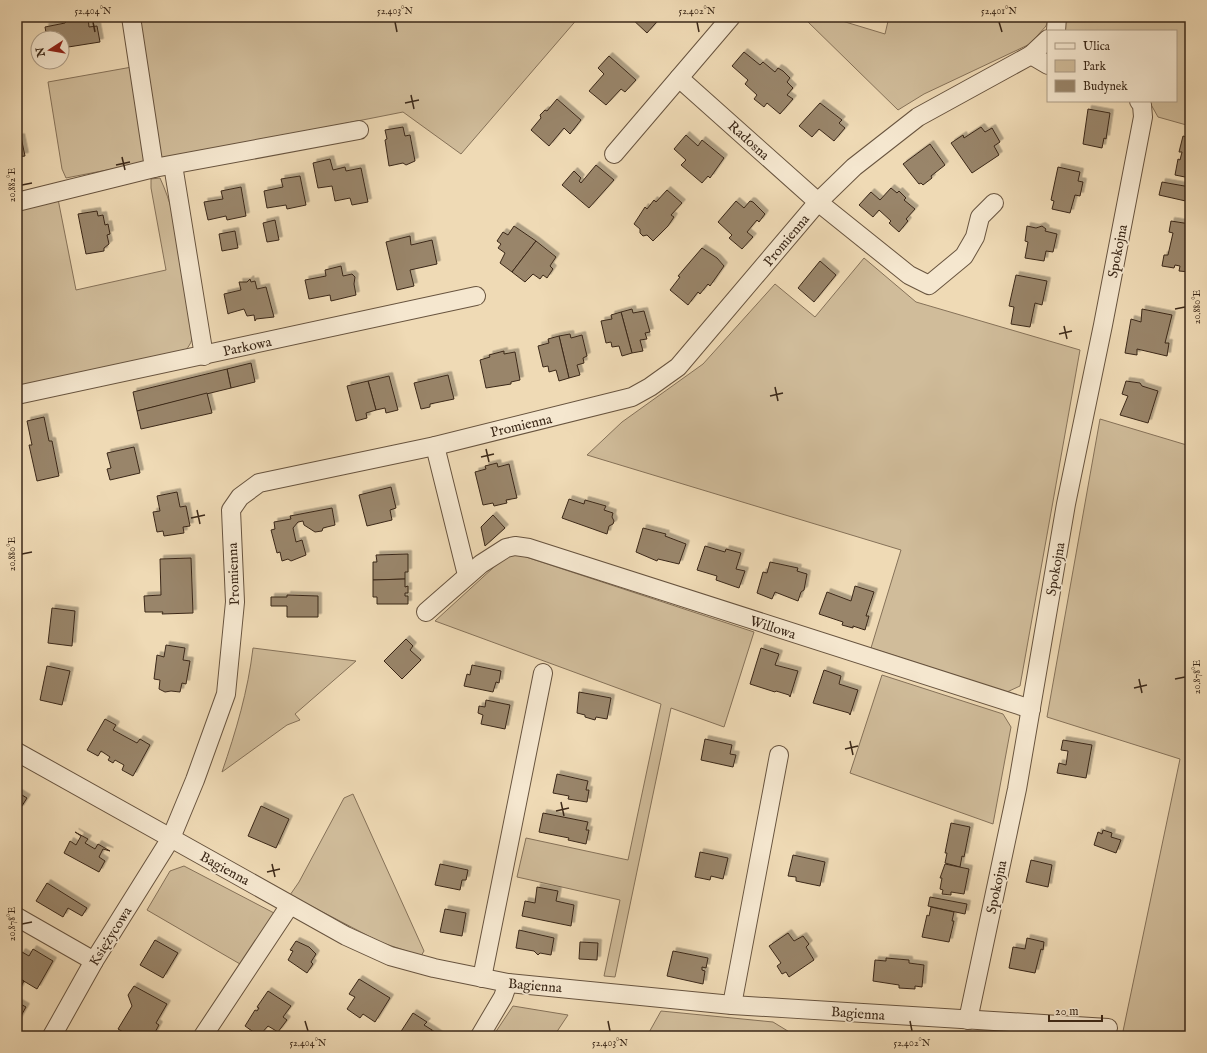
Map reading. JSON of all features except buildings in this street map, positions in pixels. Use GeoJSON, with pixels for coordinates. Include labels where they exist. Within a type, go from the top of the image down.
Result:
{"type":"FeatureCollection","features":[{"type":"Feature","properties":{"kind":"street"},"geometry":{"type":"LineString","coordinates":[[131,17],[154,168]]}},
{"type":"Feature","properties":{"kind":"street"},"geometry":{"type":"LineString","coordinates":[[614,154],[731,17]]}},
{"type":"Feature","properties":{"kind":"street"},"geometry":{"type":"LineString","coordinates":[[1056,30],[1057,17]]}},
{"type":"Feature","properties":{"kind":"street","name":"Promienna"},"geometry":{"type":"LineString","coordinates":[[171,838],[195,780],[226,694],[235,602],[231,510],[240,497],[258,483],[435,446],[632,397],[650,387],[678,367],[745,290],[818,202],[854,167],[918,117],[1031,55],[1047,40]]}},
{"type":"Feature","properties":{"kind":"street"},"geometry":{"type":"LineString","coordinates":[[1031,55],[1047,64]]}},
{"type":"Feature","properties":{"kind":"street","name":"Radosna"},"geometry":{"type":"LineString","coordinates":[[679,78],[818,202],[909,275],[928,285],[964,256],[975,237],[980,217],[994,203]]}},
{"type":"Feature","properties":{"kind":"street","name":"Spokojna"},"geometry":{"type":"LineString","coordinates":[[968,1020],[1017,789],[1066,504],[1103,325],[1141,109]]}},
{"type":"Feature","properties":{"kind":"street"},"geometry":{"type":"LineString","coordinates":[[17,202],[154,168],[359,130]]}},
{"type":"Feature","properties":{"kind":"street"},"geometry":{"type":"LineString","coordinates":[[173,164],[204,356]]}},
{"type":"Feature","properties":{"kind":"street","name":"Parkowa"},"geometry":{"type":"LineString","coordinates":[[17,395],[204,356],[476,296]]}},
{"type":"Feature","properties":{"kind":"street"},"geometry":{"type":"LineString","coordinates":[[426,612],[467,575],[435,446]]}},
{"type":"Feature","properties":{"kind":"street","name":"Willowa"},"geometry":{"type":"LineString","coordinates":[[467,575],[506,548],[515,546],[529,548],[1031,709]]}},
{"type":"Feature","properties":{"kind":"street"},"geometry":{"type":"LineString","coordinates":[[482,978],[543,673]]}},
{"type":"Feature","properties":{"kind":"street","name":"Bagienna"},"geometry":{"type":"LineString","coordinates":[[17,752],[346,936],[390,956],[434,968],[508,982],[732,1004],[1108,1028]]}},
{"type":"Feature","properties":{"kind":"street"},"geometry":{"type":"LineString","coordinates":[[732,1004],[779,756]]}},
{"type":"Feature","properties":{"kind":"street","name":"Księżycowa"},"geometry":{"type":"LineString","coordinates":[[52,1036],[94,961],[171,838]]}},
{"type":"Feature","properties":{"kind":"street"},"geometry":{"type":"LineString","coordinates":[[203,1036],[290,905]]}},
{"type":"Feature","properties":{"kind":"street"},"geometry":{"type":"LineString","coordinates":[[17,917],[94,961]]}},
{"type":"Feature","properties":{"kind":"street"},"geometry":{"type":"LineString","coordinates":[[480,1036],[500,1002],[508,982]]}},
{"type":"Feature","properties":{"kind":"green space"},"geometry":{"type":"Polygon","coordinates":[[[137,17],[579,17],[461,154],[403,112],[160,160],[137,17]]]}},
{"type":"Feature","properties":{"kind":"green space"},"geometry":{"type":"Polygon","coordinates":[[[814,17],[829,17],[885,34],[889,17],[1049,17],[1046,26],[1030,44],[924,94],[898,110],[806,20],[814,17]]]}},
{"type":"Feature","properties":{"kind":"green space"},"geometry":{"type":"Polygon","coordinates":[[[1062,17],[1190,17],[1190,126],[1158,117],[1150,102],[1177,102],[1177,30],[1060,30],[1062,17]]]}},
{"type":"Feature","properties":{"kind":"green space"},"geometry":{"type":"Polygon","coordinates":[[[132,67],[147,157],[143,163],[66,178],[62,169],[48,82],[132,67]]]}},
{"type":"Feature","properties":{"kind":"green space"},"geometry":{"type":"Polygon","coordinates":[[[160,178],[173,215],[182,254],[193,334],[192,340],[188,347],[182,354],[17,387],[17,207],[58,199],[76,290],[166,270],[151,188],[151,179],[160,178]]]}},
{"type":"Feature","properties":{"kind":"green space"},"geometry":{"type":"Polygon","coordinates":[[[864,258],[916,302],[1080,350],[1020,686],[1007,692],[871,648],[901,550],[587,455],[622,422],[703,364],[775,284],[815,317],[864,258]]]}},
{"type":"Feature","properties":{"kind":"green space"},"geometry":{"type":"Polygon","coordinates":[[[1100,419],[1190,446],[1190,1036],[1122,1036],[1180,759],[1047,717],[1100,419]]]}},
{"type":"Feature","properties":{"kind":"green space"},"geometry":{"type":"Polygon","coordinates":[[[517,554],[754,632],[724,727],[671,708],[615,977],[604,976],[620,900],[517,877],[526,838],[628,860],[661,704],[435,621],[506,556],[517,554]]]}},
{"type":"Feature","properties":{"kind":"green space"},"geometry":{"type":"Polygon","coordinates":[[[253,648],[356,661],[295,714],[300,720],[287,725],[222,772],[241,711],[253,648]]]}},
{"type":"Feature","properties":{"kind":"green space"},"geometry":{"type":"Polygon","coordinates":[[[882,675],[1003,714],[1011,727],[993,824],[850,773],[882,675]]]}},
{"type":"Feature","properties":{"kind":"green space"},"geometry":{"type":"Polygon","coordinates":[[[353,794],[424,951],[421,956],[380,942],[290,895],[299,882],[344,798],[353,794]]]}},
{"type":"Feature","properties":{"kind":"green space"},"geometry":{"type":"Polygon","coordinates":[[[184,866],[274,913],[240,964],[147,910],[170,871],[184,866]]]}},
{"type":"Feature","properties":{"kind":"green space"},"geometry":{"type":"Polygon","coordinates":[[[513,1006],[568,1015],[554,1036],[493,1036],[513,1006]]]}},
{"type":"Feature","properties":{"kind":"green space"},"geometry":{"type":"Polygon","coordinates":[[[661,1011],[773,1022],[796,1036],[647,1036],[661,1011]]]}}]}
